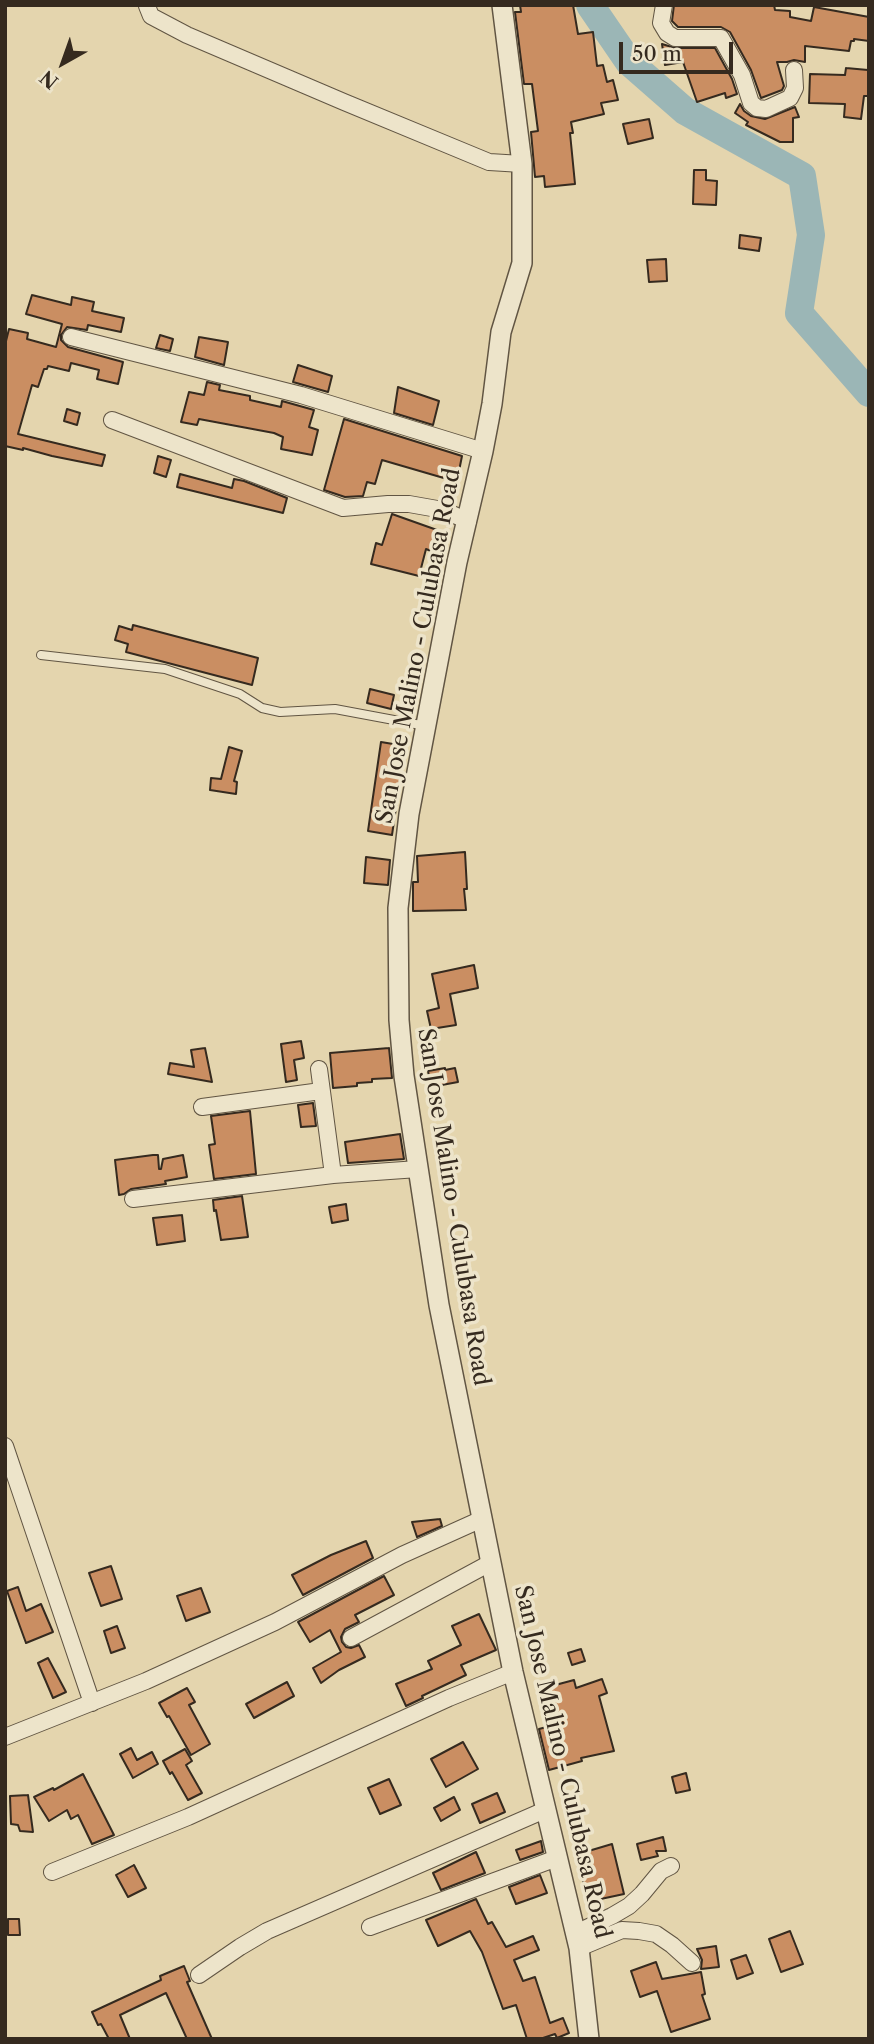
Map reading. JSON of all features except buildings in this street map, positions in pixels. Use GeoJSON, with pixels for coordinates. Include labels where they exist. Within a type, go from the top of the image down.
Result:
{"type":"FeatureCollection","features":[{"type":"Feature","properties":{"kind":"street","name":"San Jose Malino - Culubasa Road"},"geometry":{"type":"LineString","coordinates":[[502,5],[522,164],[522,263],[501,332],[492,404],[454,576],[410,814],[398,908],[399,1020],[404,1076],[439,1305],[513,1672],[577,1940],[589,2039]]}},
{"type":"Feature","properties":{"kind":"street"},"geometry":{"type":"LineString","coordinates":[[664,5],[661,23],[667,33],[675,38],[721,38],[742,75],[751,103],[757,108],[766,110],[790,98],[795,88],[794,70]]}},
{"type":"Feature","properties":{"kind":"street"},"geometry":{"type":"LineString","coordinates":[[147,6],[151,16],[187,35],[331,97],[489,162],[522,164]]}},
{"type":"Feature","properties":{"kind":"street"},"geometry":{"type":"LineString","coordinates":[[71,337],[301,396],[483,451]]}},
{"type":"Feature","properties":{"kind":"street"},"geometry":{"type":"LineString","coordinates":[[112,420],[344,509],[388,503],[409,505],[443,510],[468,522]]}},
{"type":"Feature","properties":{"kind":"street"},"geometry":{"type":"LineString","coordinates":[[318,1069],[333,1175]]}},
{"type":"Feature","properties":{"kind":"street"},"geometry":{"type":"LineString","coordinates":[[202,1107],[321,1091]]}},
{"type":"Feature","properties":{"kind":"street"},"geometry":{"type":"LineString","coordinates":[[133,1199],[333,1175],[418,1169]]}},
{"type":"Feature","properties":{"kind":"street"},"geometry":{"type":"LineString","coordinates":[[5,1446],[92,1703]]}},
{"type":"Feature","properties":{"kind":"street"},"geometry":{"type":"LineString","coordinates":[[5,1737],[146,1681],[275,1622],[402,1555],[482,1519]]}},
{"type":"Feature","properties":{"kind":"street"},"geometry":{"type":"LineString","coordinates":[[351,1639],[492,1562]]}},
{"type":"Feature","properties":{"kind":"street"},"geometry":{"type":"LineString","coordinates":[[52,1872],[188,1817],[449,1698],[513,1672]]}},
{"type":"Feature","properties":{"kind":"street"},"geometry":{"type":"LineString","coordinates":[[200,1975],[267,1931],[545,1810]]}},
{"type":"Feature","properties":{"kind":"street"},"geometry":{"type":"LineString","coordinates":[[370,1927],[557,1858]]}},
{"type":"Feature","properties":{"kind":"street"},"geometry":{"type":"LineString","coordinates":[[577,1940],[629,1906],[661,1871],[671,1866]]}},
{"type":"Feature","properties":{"kind":"street"},"geometry":{"type":"LineString","coordinates":[[577,1940],[622,1930],[656,1934],[692,1963]]}},
{"type":"Feature","properties":{"kind":"lane"},"geometry":{"type":"LineString","coordinates":[[41,655],[165,669],[240,694],[262,708],[280,712],[335,709],[426,726]]}},
{"type":"Feature","properties":{"kind":"waterway"},"geometry":{"type":"LineString","coordinates":[[590,5],[629,62],[685,111],[802,176],[811,235],[799,313],[869,393]]}}]}
